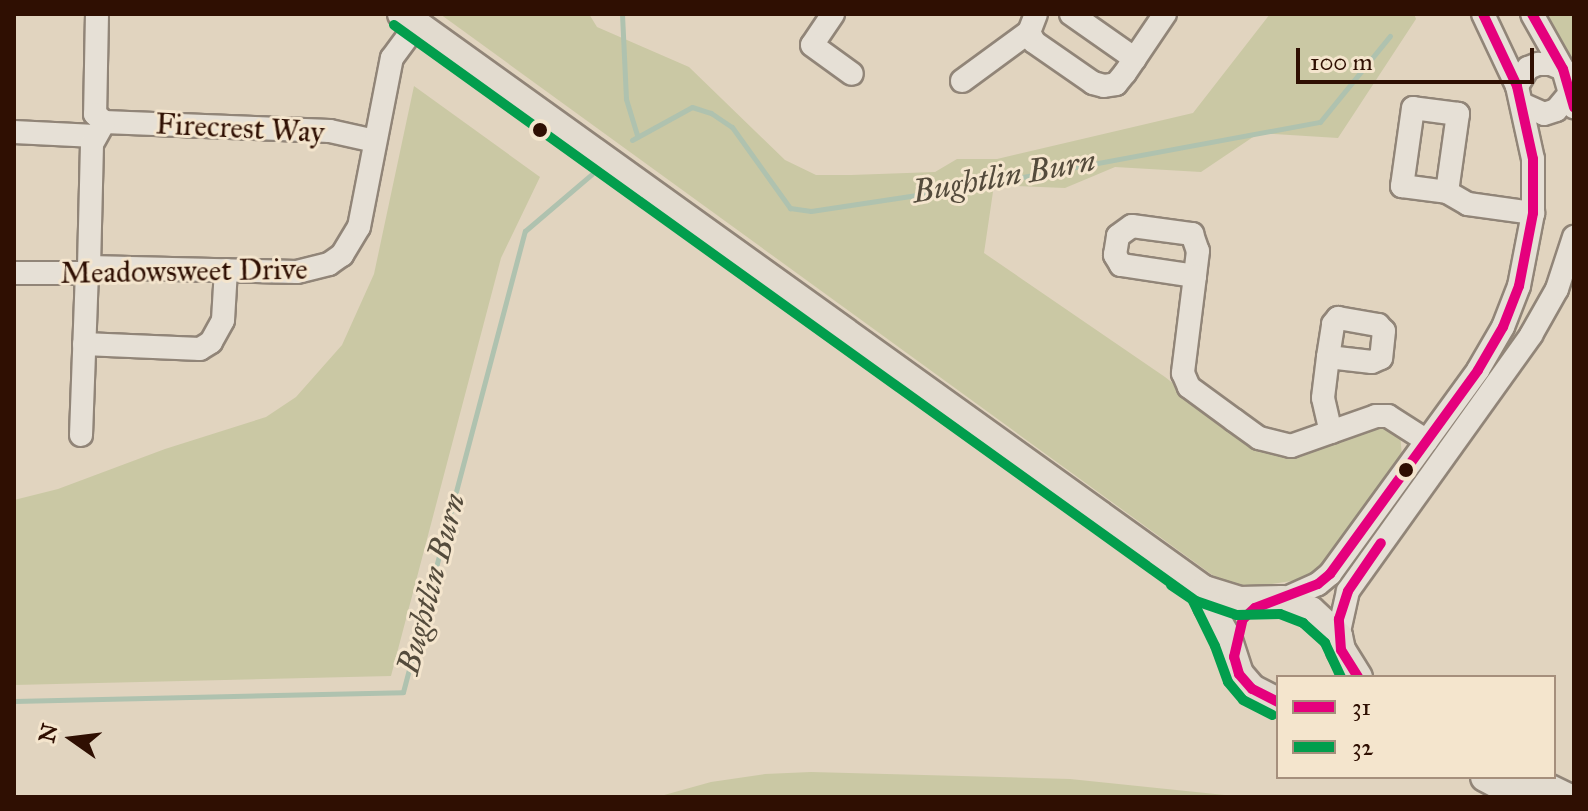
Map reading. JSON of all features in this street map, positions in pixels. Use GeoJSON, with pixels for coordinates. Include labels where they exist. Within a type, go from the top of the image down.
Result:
{"type":"FeatureCollection","features":[{"type":"Feature","properties":{"kind":"main road"},"geometry":{"type":"LineString","coordinates":[[410,19],[1204,590],[1240,601],[1276,601],[1311,611],[1338,655],[1356,675]]}},
{"type":"Feature","properties":{"kind":"main road"},"geometry":{"type":"LineString","coordinates":[[1204,590],[1239,674],[1252,689],[1276,701]]}},
{"type":"Feature","properties":{"kind":"main road"},"geometry":{"type":"LineString","coordinates":[[1234,657],[1243,619],[1255,608],[1276,601]]}},
{"type":"Feature","properties":{"kind":"main road"},"geometry":{"type":"LineString","coordinates":[[1489,779],[1523,797]]}},
{"type":"Feature","properties":{"kind":"main road"},"geometry":{"type":"LineString","coordinates":[[1529,779],[1566,797]]}},
{"type":"Feature","properties":{"kind":"street"},"geometry":{"type":"LineString","coordinates":[[81,435],[88,270],[100,129],[95,114],[97,14]]}},
{"type":"Feature","properties":{"kind":"street"},"geometry":{"type":"LineString","coordinates":[[833,14],[812,45],[852,74]]}},
{"type":"Feature","properties":{"kind":"street"},"geometry":{"type":"LineString","coordinates":[[1071,14],[1135,59]]}},
{"type":"Feature","properties":{"kind":"street"},"geometry":{"type":"LineString","coordinates":[[962,81],[1033,23],[1043,49],[1093,83],[1104,86],[1116,84],[1165,14]]}},
{"type":"Feature","properties":{"kind":"street"},"geometry":{"type":"LineString","coordinates":[[1276,601],[1318,584],[1330,574],[1427,441],[1503,327],[1526,263],[1533,213],[1533,159],[1520,95],[1483,14]]}},
{"type":"Feature","properties":{"kind":"street"},"geometry":{"type":"LineString","coordinates":[[1532,14],[1570,85]]}},
{"type":"Feature","properties":{"kind":"street","name":"Meadowsweet Drive"},"geometry":{"type":"LineString","coordinates":[[14,273],[316,270],[342,255],[359,227],[373,168],[375,141],[392,58],[410,19]]}},
{"type":"Feature","properties":{"kind":"street"},"geometry":{"type":"LineString","coordinates":[[1520,95],[1528,68],[1538,64],[1570,85]]}},
{"type":"Feature","properties":{"kind":"street"},"geometry":{"type":"LineString","coordinates":[[1520,95],[1544,114],[1556,110],[1570,85]]}},
{"type":"Feature","properties":{"kind":"street","name":"Firecrest Way"},"geometry":{"type":"LineString","coordinates":[[14,132],[100,129],[330,131],[375,141]]}},
{"type":"Feature","properties":{"kind":"street"},"geometry":{"type":"LineString","coordinates":[[1447,192],[1468,204],[1533,213]]}},
{"type":"Feature","properties":{"kind":"street"},"geometry":{"type":"LineString","coordinates":[[1338,655],[1348,591],[1531,335],[1557,289],[1574,237]]}},
{"type":"Feature","properties":{"kind":"street"},"geometry":{"type":"LineString","coordinates":[[84,344],[200,349],[211,342],[223,320],[226,270]]}},
{"type":"Feature","properties":{"kind":"street"},"geometry":{"type":"LineString","coordinates":[[1195,276],[1183,373],[1189,387],[1259,438],[1277,445],[1291,446],[1376,416],[1388,416],[1427,441]]}},
{"type":"Feature","properties":{"kind":"street"},"geometry":{"type":"LineString","coordinates":[[1328,357],[1323,398],[1331,432]]}},
{"type":"Feature","properties":{"kind":"shaded area"},"geometry":{"type":"Polygon","coordinates":[[[440,14],[589,14],[597,27],[689,67],[785,160],[816,175],[851,175],[935,172],[957,159],[997,159],[1193,113],[1270,14],[1414,14],[1416,19],[1338,138],[1259,133],[1201,172],[1115,167],[1065,188],[994,185],[984,253],[1165,377],[1255,448],[1285,458],[1373,425],[1400,434],[1402,456],[1311,578],[1233,590],[440,14]]]}},
{"type":"Feature","properties":{"kind":"shaded area"},"geometry":{"type":"Polygon","coordinates":[[[1544,14],[1574,14],[1574,61],[1567,60],[1544,14]]]}},
{"type":"Feature","properties":{"kind":"shaded area"},"geometry":{"type":"Polygon","coordinates":[[[414,86],[540,177],[501,258],[391,676],[14,685],[14,500],[58,489],[165,449],[266,417],[296,397],[342,345],[374,274],[414,86]]]}},
{"type":"Feature","properties":{"kind":"shaded area"},"geometry":{"type":"Polygon","coordinates":[[[811,772],[1070,779],[1244,797],[657,797],[711,782],[765,774],[811,772]]]}},
{"type":"Feature","properties":{"kind":"waterway"},"geometry":{"type":"LineString","coordinates":[[622,14],[626,99],[637,136]]}},
{"type":"Feature","properties":{"kind":"waterway","name":"Bughtlin Burn"},"geometry":{"type":"LineString","coordinates":[[632,140],[692,107],[711,113],[732,127],[790,208],[811,211],[963,188],[1320,122],[1390,36]]}},
{"type":"Feature","properties":{"kind":"waterway","name":"Bughtlin Burn"},"geometry":{"type":"LineString","coordinates":[[14,701],[403,692],[525,231],[592,174]]}},
{"type":"Feature","properties":{"kind":"transit line","name":"31"},"geometry":{"type":"LineString","coordinates":[[1276,701],[1252,689],[1239,674],[1234,657],[1243,619],[1255,608],[1318,584],[1330,574],[1478,370],[1503,327],[1519,286],[1533,213],[1533,159],[1517,86],[1483,14]]}},
{"type":"Feature","properties":{"kind":"transit line","name":"31"},"geometry":{"type":"LineString","coordinates":[[1532,14],[1563,69],[1574,107]]}},
{"type":"Feature","properties":{"kind":"transit line","name":"32"},"geometry":{"type":"LineString","coordinates":[[394,25],[1196,601],[1237,615],[1280,614],[1303,623],[1325,643],[1340,675]]}},
{"type":"Feature","properties":{"kind":"transit line","name":"31"},"geometry":{"type":"LineString","coordinates":[[1357,675],[1341,650],[1339,619],[1348,591],[1381,543]]}},
{"type":"Feature","properties":{"kind":"transit line","name":"32"},"geometry":{"type":"LineString","coordinates":[[1171,585],[1192,599],[1228,682],[1243,700],[1272,715]]}}]}
